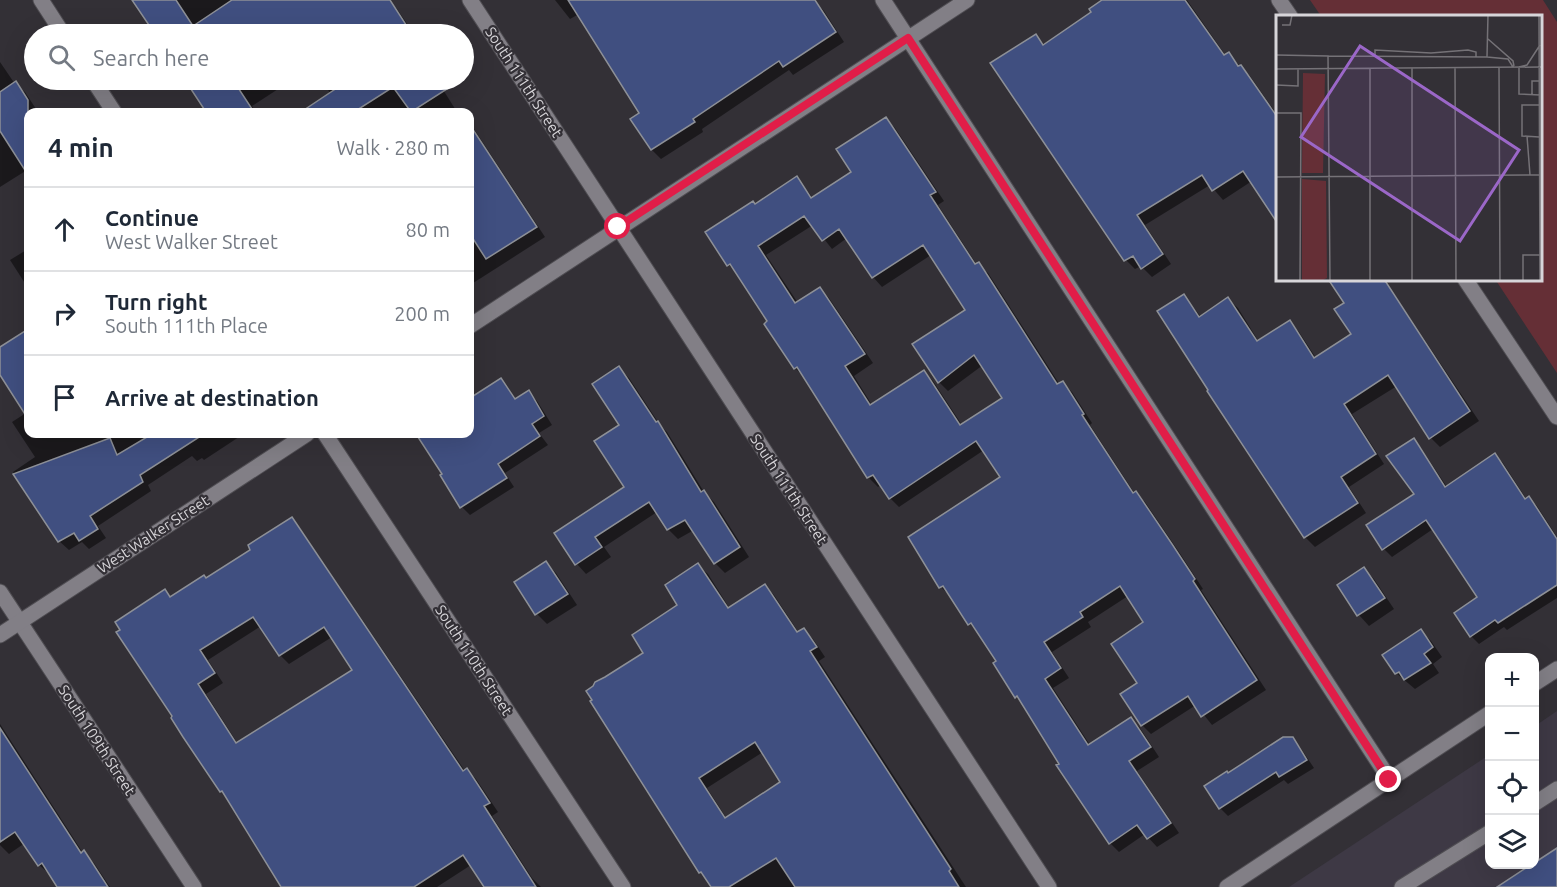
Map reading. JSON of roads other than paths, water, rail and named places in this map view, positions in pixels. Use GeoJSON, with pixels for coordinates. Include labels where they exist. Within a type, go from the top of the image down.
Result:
{"type":"FeatureCollection","features":[{"type":"Feature","properties":{"kind":"street"},"geometry":{"type":"LineString","coordinates":[[41,0],[57,24]]}},
{"type":"Feature","properties":{"kind":"street","name":"South 111th Street"},"geometry":{"type":"LineString","coordinates":[[470,0],[1049,887]]}},
{"type":"Feature","properties":{"kind":"street"},"geometry":{"type":"LineString","coordinates":[[883,0],[1389,780]]}},
{"type":"Feature","properties":{"kind":"street"},"geometry":{"type":"LineString","coordinates":[[474,323],[967,0]]}},
{"type":"Feature","properties":{"kind":"street"},"geometry":{"type":"LineString","coordinates":[[1279,0],[1289,15]]}},
{"type":"Feature","properties":{"kind":"street"},"geometry":{"type":"LineString","coordinates":[[100,90],[111,108]]}},
{"type":"Feature","properties":{"kind":"street"},"geometry":{"type":"LineString","coordinates":[[1466,280],[1557,417]]}},
{"type":"Feature","properties":{"kind":"street","name":"West Walker Street"},"geometry":{"type":"LineString","coordinates":[[0,635],[301,438]]}},
{"type":"Feature","properties":{"kind":"street","name":"South 110th Street"},"geometry":{"type":"LineString","coordinates":[[328,438],[622,887]]}},
{"type":"Feature","properties":{"kind":"street","name":"South 109th Street"},"geometry":{"type":"LineString","coordinates":[[0,592],[194,887]]}},
{"type":"Feature","properties":{"kind":"street"},"geometry":{"type":"LineString","coordinates":[[1539,681],[1557,669]]}},
{"type":"Feature","properties":{"kind":"street"},"geometry":{"type":"LineString","coordinates":[[1227,887],[1485,716]]}},
{"type":"Feature","properties":{"kind":"street"},"geometry":{"type":"LineString","coordinates":[[1539,801],[1557,789]]}},
{"type":"Feature","properties":{"kind":"street"},"geometry":{"type":"LineString","coordinates":[[1406,886],[1485,835]]}}]}
